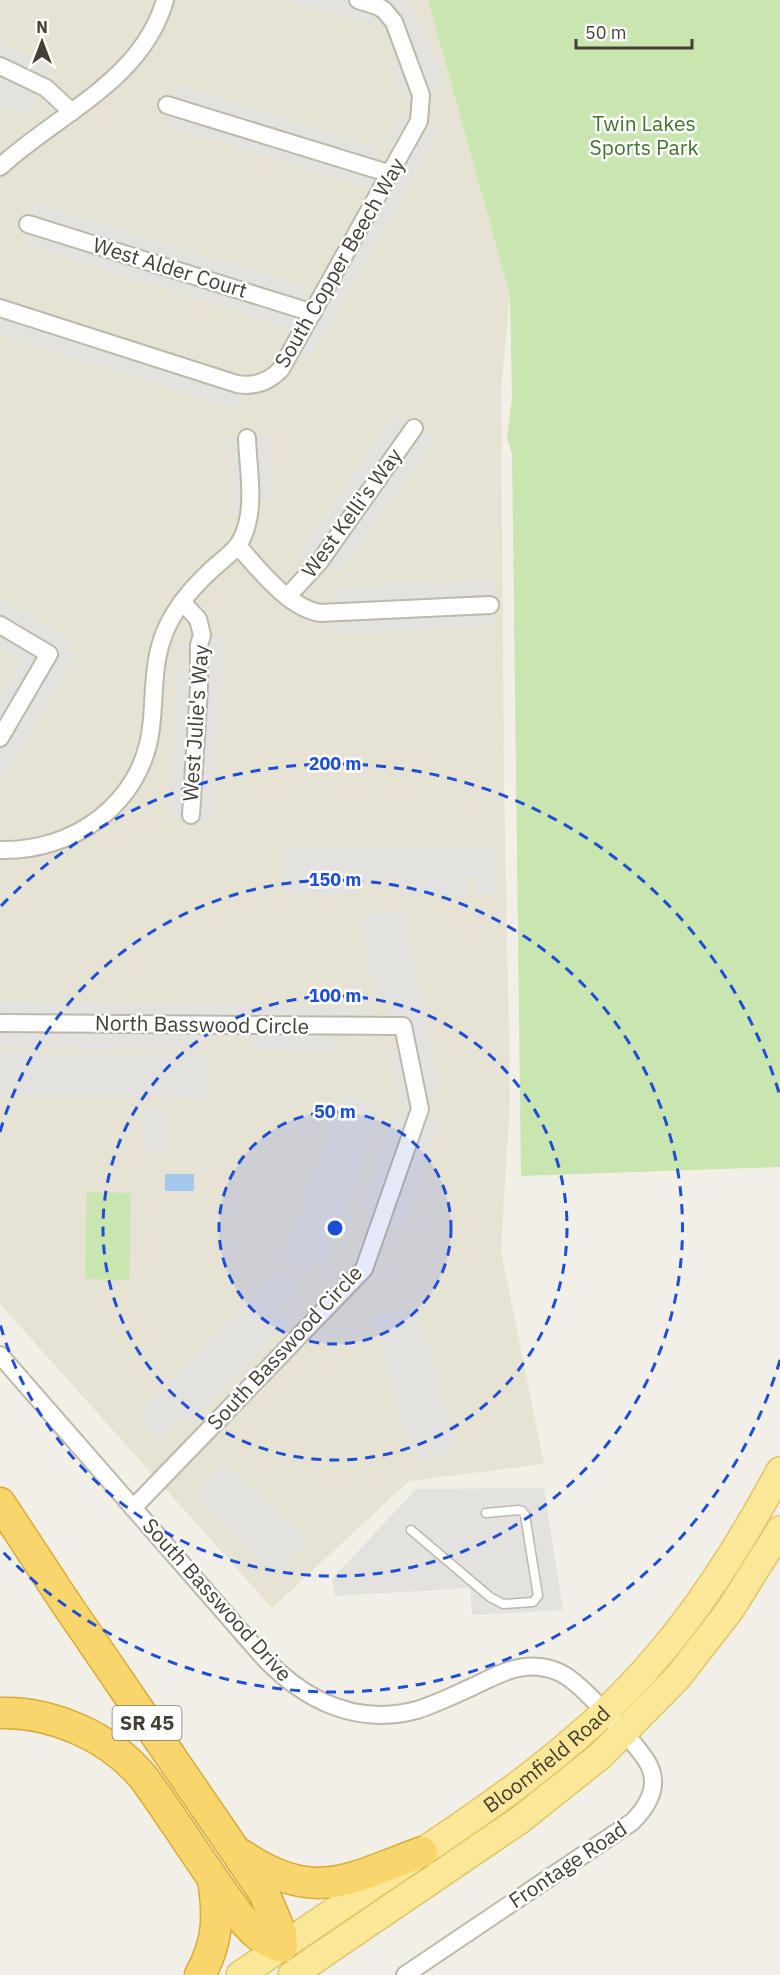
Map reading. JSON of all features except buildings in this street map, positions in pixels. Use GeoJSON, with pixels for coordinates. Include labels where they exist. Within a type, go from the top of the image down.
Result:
{"type":"FeatureCollection","features":[{"type":"Feature","properties":{"kind":"highway","name":"SR 45"},"geometry":{"type":"LineString","coordinates":[[0,1503],[264,1893],[281,1933],[290,1965]]}},
{"type":"Feature","properties":{"kind":"highway"},"geometry":{"type":"LineString","coordinates":[[0,1713],[41,1717],[71,1727],[99,1741],[122,1757],[142,1777],[238,1914],[290,1965]]}},
{"type":"Feature","properties":{"kind":"highway"},"geometry":{"type":"LineString","coordinates":[[234,1849],[270,1872],[298,1882],[315,1884],[346,1880],[422,1852]]}},
{"type":"Feature","properties":{"kind":"highway"},"geometry":{"type":"LineString","coordinates":[[200,1975],[213,1949],[216,1934],[218,1918],[213,1880]]}},
{"type":"Feature","properties":{"kind":"main road","name":"Bloomfield Road"},"geometry":{"type":"LineString","coordinates":[[240,1975],[290,1965],[521,1819],[579,1774],[614,1722],[638,1678],[698,1605],[738,1546],[780,1471]]}},
{"type":"Feature","properties":{"kind":"main road","name":"Bloomfield Road"},"geometry":{"type":"LineString","coordinates":[[290,1965],[422,1852],[514,1788],[579,1736],[614,1722],[677,1678],[730,1610],[780,1530]]}},
{"type":"Feature","properties":{"kind":"street"},"geometry":{"type":"LineString","coordinates":[[0,167],[101,90],[139,50],[152,29],[165,0]]}},
{"type":"Feature","properties":{"kind":"street","name":"South Copper Beech Way"},"geometry":{"type":"LineString","coordinates":[[0,308],[249,386],[268,380],[281,369],[419,121],[421,95],[394,22],[384,10],[358,0]]}},
{"type":"Feature","properties":{"kind":"street"},"geometry":{"type":"LineString","coordinates":[[0,66],[46,88],[72,112]]}},
{"type":"Feature","properties":{"kind":"street"},"geometry":{"type":"LineString","coordinates":[[167,105],[391,174]]}},
{"type":"Feature","properties":{"kind":"street","name":"West Alder Court"},"geometry":{"type":"LineString","coordinates":[[28,224],[313,313]]}},
{"type":"Feature","properties":{"kind":"street","name":"West Kelli's Way"},"geometry":{"type":"LineString","coordinates":[[288,596],[320,561],[414,428]]}},
{"type":"Feature","properties":{"kind":"street"},"geometry":{"type":"LineString","coordinates":[[0,850],[30,849],[67,838],[97,820],[121,798],[138,770],[151,729],[153,688],[159,650],[170,622],[182,602],[206,574],[238,546],[242,538],[249,515],[247,438]]}},
{"type":"Feature","properties":{"kind":"street"},"geometry":{"type":"LineString","coordinates":[[238,546],[275,587],[310,611],[320,613],[490,605]]}},
{"type":"Feature","properties":{"kind":"street","name":"West Julie's Way"},"geometry":{"type":"LineString","coordinates":[[182,602],[198,619],[202,635],[199,645],[199,688],[191,814]]}},
{"type":"Feature","properties":{"kind":"street"},"geometry":{"type":"LineString","coordinates":[[0,625],[49,654],[0,738]]}},
{"type":"Feature","properties":{"kind":"street","name":"North Basswood Circle"},"geometry":{"type":"LineString","coordinates":[[0,1023],[403,1026]]}},
{"type":"Feature","properties":{"kind":"street","name":"South Basswood Circle"},"geometry":{"type":"LineString","coordinates":[[133,1508],[364,1269],[420,1109],[403,1026]]}},
{"type":"Feature","properties":{"kind":"street","name":"South Basswood Drive"},"geometry":{"type":"LineString","coordinates":[[0,1355],[265,1659],[285,1679],[320,1701],[365,1713],[390,1714],[433,1705],[514,1668],[530,1666],[556,1671],[568,1677],[614,1722]]}},
{"type":"Feature","properties":{"kind":"street","name":"Frontage Road"},"geometry":{"type":"LineString","coordinates":[[405,1975],[632,1822],[642,1812],[650,1799],[652,1790],[651,1768],[614,1722]]}},
{"type":"Feature","properties":{"kind":"lane"},"geometry":{"type":"LineString","coordinates":[[411,1530],[490,1597],[503,1604],[534,1602],[538,1596],[525,1515],[518,1510],[486,1513]]}},
{"type":"Feature","properties":{"kind":"shaded area"},"geometry":{"type":"Polygon","coordinates":[[[0,0],[428,0],[510,295],[501,390],[504,777],[510,1100],[501,1251],[544,1464],[409,1481],[272,1608],[0,1304],[0,0]]]}},
{"type":"Feature","properties":{"kind":"shaded area"},"geometry":{"type":"Polygon","coordinates":[[[290,0],[406,0],[417,19],[446,85],[401,96],[388,60],[399,56],[392,35],[384,21],[376,16],[373,26],[290,0]]]}},
{"type":"Feature","properties":{"kind":"shaded area"},"geometry":{"type":"Polygon","coordinates":[[[0,43],[51,66],[27,116],[0,104],[0,43]]]}},
{"type":"Feature","properties":{"kind":"shaded area"},"geometry":{"type":"Polygon","coordinates":[[[177,85],[381,149],[372,188],[165,125],[177,85]]]}},
{"type":"Feature","properties":{"kind":"shaded area"},"geometry":{"type":"Polygon","coordinates":[[[400,116],[437,130],[422,162],[309,360],[297,351],[407,157],[385,141],[400,116]]]}},
{"type":"Feature","properties":{"kind":"shaded area"},"geometry":{"type":"Polygon","coordinates":[[[35,203],[307,288],[292,329],[25,244],[35,203]]]}},
{"type":"Feature","properties":{"kind":"shaded area"},"geometry":{"type":"Polygon","coordinates":[[[0,316],[244,389],[238,409],[0,335],[0,316]]]}},
{"type":"Feature","properties":{"kind":"shaded area"},"geometry":{"type":"Polygon","coordinates":[[[396,414],[434,440],[339,574],[320,561],[312,570],[295,558],[396,414]]]}},
{"type":"Feature","properties":{"kind":"shaded area"},"geometry":{"type":"Polygon","coordinates":[[[268,435],[270,501],[250,501],[249,515],[231,516],[227,436],[268,435]]]}},
{"type":"Feature","properties":{"kind":"shaded area"},"geometry":{"type":"Polygon","coordinates":[[[492,580],[495,625],[322,634],[320,613],[335,612],[334,588],[492,580]]]}},
{"type":"Feature","properties":{"kind":"shaded area"},"geometry":{"type":"Polygon","coordinates":[[[0,599],[71,640],[65,650],[75,656],[0,785],[0,699],[22,661],[0,648],[0,599]]]}},
{"type":"Feature","properties":{"kind":"shaded area"},"geometry":{"type":"Polygon","coordinates":[[[202,635],[224,636],[211,821],[169,818],[181,644],[199,645],[202,635]]]}},
{"type":"Feature","properties":{"kind":"shaded area"},"geometry":{"type":"Polygon","coordinates":[[[284,849],[496,849],[497,894],[476,895],[475,876],[466,877],[467,895],[401,895],[401,880],[352,880],[352,894],[284,894],[284,849]]]}},
{"type":"Feature","properties":{"kind":"shaded area"},"geometry":{"type":"Polygon","coordinates":[[[403,909],[441,1095],[399,1103],[388,1050],[398,1048],[388,996],[375,998],[359,918],[403,909]]]}},
{"type":"Feature","properties":{"kind":"shaded area"},"geometry":{"type":"Polygon","coordinates":[[[0,1002],[372,1008],[371,1022],[339,1022],[339,1051],[253,1050],[252,1036],[204,1035],[204,1050],[0,1046],[0,1002]]]}},
{"type":"Feature","properties":{"kind":"shaded area"},"geometry":{"type":"Polygon","coordinates":[[[0,1053],[205,1057],[207,1098],[0,1095],[0,1053]]]}},
{"type":"Feature","properties":{"kind":"shaded area"},"geometry":{"type":"Polygon","coordinates":[[[343,1094],[382,1107],[325,1265],[314,1261],[310,1269],[284,1260],[343,1094]]]}},
{"type":"Feature","properties":{"kind":"shaded area"},"geometry":{"type":"Polygon","coordinates":[[[146,1107],[168,1108],[168,1154],[146,1153],[146,1107]]]}},
{"type":"Feature","properties":{"kind":"shaded area"},"geometry":{"type":"Polygon","coordinates":[[[397,1108],[439,1123],[401,1229],[370,1218],[372,1212],[362,1208],[397,1108]]]}},
{"type":"Feature","properties":{"kind":"shaded area"},"geometry":{"type":"Polygon","coordinates":[[[277,1271],[296,1289],[278,1308],[290,1319],[191,1421],[182,1414],[159,1438],[137,1416],[277,1271]]]}},
{"type":"Feature","properties":{"kind":"shaded area"},"geometry":{"type":"Polygon","coordinates":[[[416,1306],[458,1450],[415,1462],[373,1318],[416,1306]]]}},
{"type":"Feature","properties":{"kind":"shaded area"},"geometry":{"type":"Polygon","coordinates":[[[225,1463],[309,1541],[278,1574],[194,1496],[225,1463]]]}},
{"type":"Feature","properties":{"kind":"shaded area"},"geometry":{"type":"Polygon","coordinates":[[[544,1488],[563,1610],[472,1615],[470,1588],[335,1596],[332,1579],[416,1489],[544,1488]]]}},
{"type":"Feature","properties":{"kind":"green space","name":"Twin Lakes Sports Park"},"geometry":{"type":"Polygon","coordinates":[[[428,0],[780,0],[780,1167],[521,1176],[512,454],[507,438],[512,399],[510,295],[428,0]]]}},
{"type":"Feature","properties":{"kind":"green space"},"geometry":{"type":"Polygon","coordinates":[[[87,1192],[131,1193],[129,1280],[85,1279],[87,1192]]]}},
{"type":"Feature","properties":{"kind":"water"},"geometry":{"type":"Polygon","coordinates":[[[165,1174],[194,1174],[194,1191],[165,1191],[165,1174]]]}}]}
